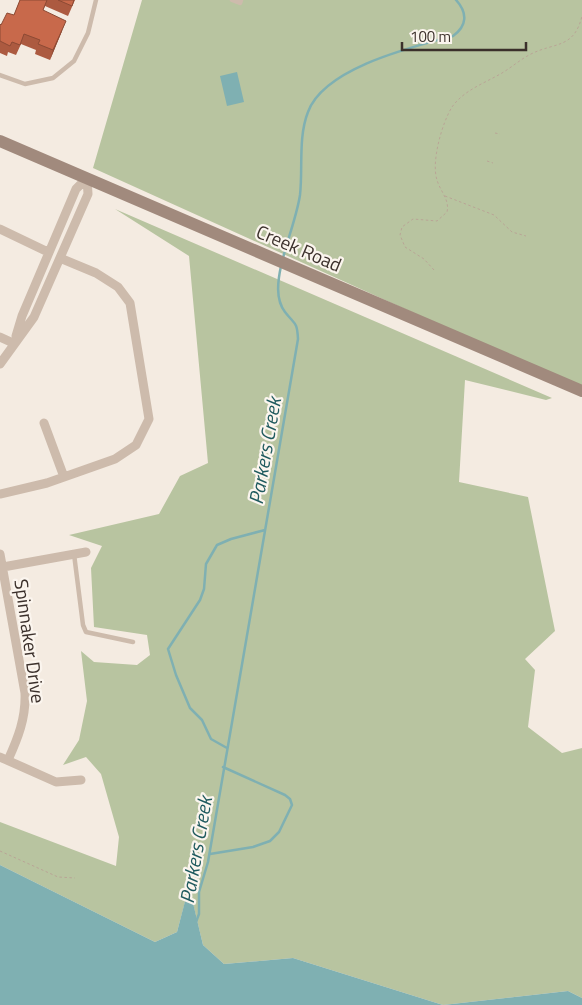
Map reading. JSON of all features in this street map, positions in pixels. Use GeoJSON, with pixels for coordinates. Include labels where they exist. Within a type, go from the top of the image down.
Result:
{"type":"FeatureCollection","features":[{"type":"Feature","properties":{"kind":"main road","name":"Creek Road"},"geometry":{"type":"LineString","coordinates":[[0,141],[582,391]]}},
{"type":"Feature","properties":{"kind":"street"},"geometry":{"type":"LineString","coordinates":[[13,343],[48,252],[76,189],[87,178]]}},
{"type":"Feature","properties":{"kind":"street"},"geometry":{"type":"LineString","coordinates":[[0,364],[13,343],[34,317],[88,194],[87,178]]}},
{"type":"Feature","properties":{"kind":"street"},"geometry":{"type":"LineString","coordinates":[[0,229],[48,252]]}},
{"type":"Feature","properties":{"kind":"street"},"geometry":{"type":"LineString","coordinates":[[0,494],[64,477],[115,459],[136,445],[149,419],[130,303],[118,287],[96,273],[60,258]]}},
{"type":"Feature","properties":{"kind":"street"},"geometry":{"type":"LineString","coordinates":[[0,337],[13,343]]}},
{"type":"Feature","properties":{"kind":"street"},"geometry":{"type":"LineString","coordinates":[[44,423],[64,477]]}},
{"type":"Feature","properties":{"kind":"street"},"geometry":{"type":"LineString","coordinates":[[2,567],[86,552]]}},
{"type":"Feature","properties":{"kind":"street","name":"Spinnaker Drive"},"geometry":{"type":"LineString","coordinates":[[0,554],[25,700],[21,728],[4,758]]}},
{"type":"Feature","properties":{"kind":"street"},"geometry":{"type":"LineString","coordinates":[[4,758],[56,782],[81,780]]}},
{"type":"Feature","properties":{"kind":"lane"},"geometry":{"type":"LineString","coordinates":[[0,75],[25,84],[52,78],[74,61],[88,34],[96,0]]}},
{"type":"Feature","properties":{"kind":"lane"},"geometry":{"type":"LineString","coordinates":[[232,0],[240,3],[241,0]]}},
{"type":"Feature","properties":{"kind":"lane"},"geometry":{"type":"LineString","coordinates":[[74,554],[83,625],[86,632],[133,642]]}},
{"type":"Feature","properties":{"kind":"path"},"geometry":{"type":"LineString","coordinates":[[434,270],[424,259],[405,247],[400,239],[400,232],[405,224],[412,219],[432,221],[440,219],[448,208],[445,196],[437,180],[435,167],[443,126],[453,106],[474,88],[504,72],[530,54],[564,43],[581,25],[582,16]]}},
{"type":"Feature","properties":{"kind":"path"},"geometry":{"type":"LineString","coordinates":[[495,133],[500,134]]}},
{"type":"Feature","properties":{"kind":"path"},"geometry":{"type":"LineString","coordinates":[[487,161],[493,163]]}},
{"type":"Feature","properties":{"kind":"path"},"geometry":{"type":"LineString","coordinates":[[445,196],[494,214],[512,232],[526,236]]}},
{"type":"Feature","properties":{"kind":"path"},"geometry":{"type":"LineString","coordinates":[[0,852],[58,877],[75,878]]}},
{"type":"Feature","properties":{"kind":"green space"},"geometry":{"type":"Polygon","coordinates":[[[142,0],[582,0],[582,389],[93,168],[142,0]]]}},
{"type":"Feature","properties":{"kind":"green space"},"geometry":{"type":"Polygon","coordinates":[[[115,209],[552,398],[546,400],[465,380],[459,482],[528,497],[555,631],[525,659],[535,670],[528,727],[562,753],[582,748],[582,998],[568,991],[443,1005],[293,958],[224,964],[203,945],[189,887],[177,932],[155,942],[0,865],[0,822],[116,866],[119,837],[101,774],[86,757],[63,765],[79,740],[87,701],[81,651],[94,662],[137,665],[150,655],[147,635],[94,627],[91,568],[102,546],[69,535],[159,514],[180,476],[208,463],[189,256],[115,209]]]}},
{"type":"Feature","properties":{"kind":"water"},"geometry":{"type":"Polygon","coordinates":[[[237,72],[244,102],[227,106],[220,76],[237,72]]]}},
{"type":"Feature","properties":{"kind":"water"},"geometry":{"type":"Polygon","coordinates":[[[0,865],[155,942],[177,932],[189,886],[203,945],[224,964],[293,958],[443,1005],[0,1005],[0,865]]]}},
{"type":"Feature","properties":{"kind":"water"},"geometry":{"type":"Polygon","coordinates":[[[568,991],[582,998],[582,1005],[443,1005],[568,991]]]}},
{"type":"Feature","properties":{"kind":"building"},"geometry":{"type":"Polygon","coordinates":[[[20,0],[47,0],[43,10],[66,21],[53,50],[38,44],[40,40],[24,34],[20,45],[12,42],[10,46],[0,41],[0,24],[7,13],[14,15],[20,0]]]}},
{"type":"Feature","properties":{"kind":"building"},"geometry":{"type":"Polygon","coordinates":[[[58,0],[74,0],[72,6],[58,0]]]}},
{"type":"Feature","properties":{"kind":"waterway","name":"Parkers Creek"},"geometry":{"type":"LineString","coordinates":[[283,258],[300,195],[302,142],[305,122],[308,112],[317,97],[332,83],[371,62],[415,46],[453,36],[461,28],[464,19],[463,10],[456,0]]}},
{"type":"Feature","properties":{"kind":"waterway","name":"Parkers Creek"},"geometry":{"type":"LineString","coordinates":[[196,922],[199,914],[199,892],[208,862],[298,339],[296,326],[285,312],[280,301],[278,283],[281,266]]}},
{"type":"Feature","properties":{"kind":"waterway"},"geometry":{"type":"LineString","coordinates":[[227,748],[211,739],[202,720],[190,708],[176,675],[168,649],[200,600],[204,589],[206,564],[217,545],[231,539],[265,530]]}},
{"type":"Feature","properties":{"kind":"waterway"},"geometry":{"type":"LineString","coordinates":[[210,854],[253,847],[270,841],[279,832],[292,805],[290,799],[285,795],[223,767]]}}]}
